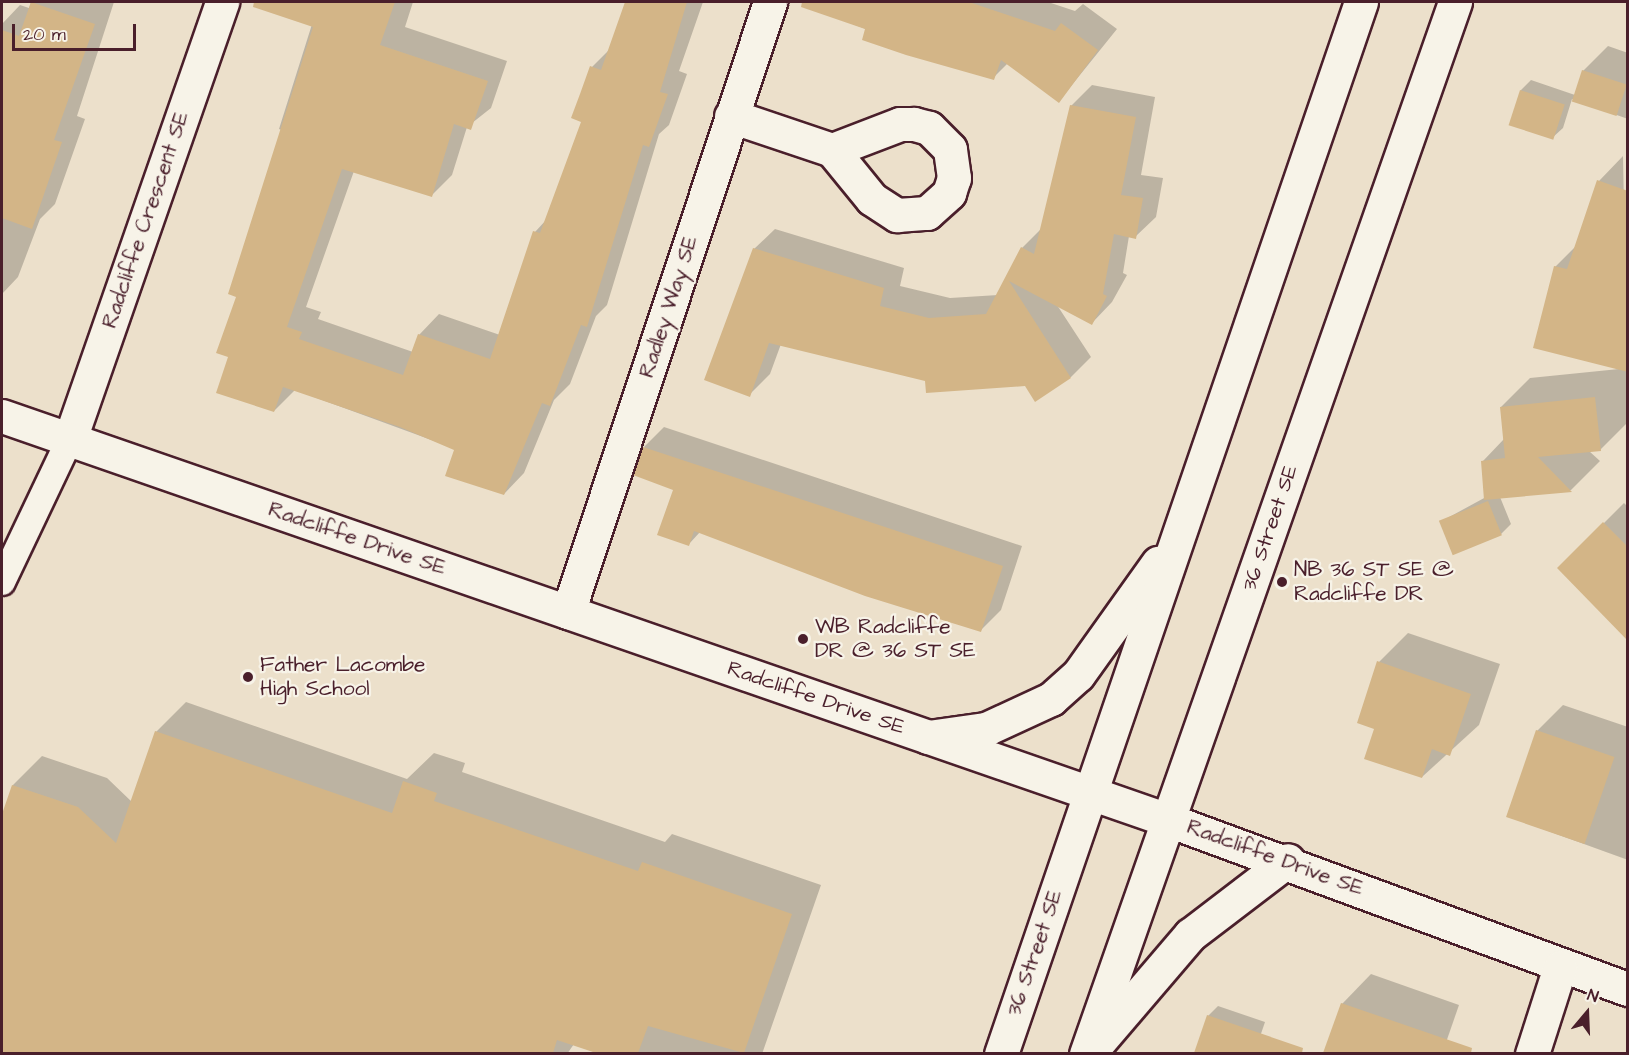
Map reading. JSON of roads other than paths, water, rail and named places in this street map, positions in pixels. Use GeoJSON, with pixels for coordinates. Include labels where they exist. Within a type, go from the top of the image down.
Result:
{"type":"FeatureCollection","features":[{"type":"Feature","properties":{"kind":"street","name":"Radcliffe Crescent SE"},"geometry":{"type":"LineString","coordinates":[[70,439],[222,2]]}},
{"type":"Feature","properties":{"kind":"street","name":"Radley Way SE"},"geometry":{"type":"LineString","coordinates":[[568,612],[770,2]]}},
{"type":"Feature","properties":{"kind":"street","name":"36 Street SE"},"geometry":{"type":"LineString","coordinates":[[1000,1053],[1361,2]]}},
{"type":"Feature","properties":{"kind":"street","name":"36 Street SE"},"geometry":{"type":"LineString","coordinates":[[1087,1053],[1455,2]]}},
{"type":"Feature","properties":{"kind":"street"},"geometry":{"type":"LineString","coordinates":[[731,116],[832,150]]}},
{"type":"Feature","properties":{"kind":"street","name":"Radcliffe Drive SE"},"geometry":{"type":"LineString","coordinates":[[2,416],[1288,860],[1560,966],[1628,989]]}},
{"type":"Feature","properties":{"kind":"street"},"geometry":{"type":"LineString","coordinates":[[928,737],[986,729],[1051,699],[1077,675],[1179,535]]}},
{"type":"Feature","properties":{"kind":"street"},"geometry":{"type":"LineString","coordinates":[[1087,1053],[1190,935],[1288,860]]}},
{"type":"Feature","properties":{"kind":"street"},"geometry":{"type":"LineString","coordinates":[[1532,1053],[1560,966]]}},
{"type":"Feature","properties":{"kind":"lane"},"geometry":{"type":"LineString","coordinates":[[2,582],[12,535],[70,439]]}},
{"type":"Feature","properties":{"kind":"place","name":"NB 36 ST SE @ Radcliffe DR"},"geometry":{"type":"Point","coordinates":[1282,582]}},
{"type":"Feature","properties":{"kind":"place","name":"WB Radcliffe DR @ 36 ST SE"},"geometry":{"type":"Point","coordinates":[803,639]}},
{"type":"Feature","properties":{"kind":"place","name":"Father Lacombe High School"},"geometry":{"type":"Point","coordinates":[248,677]}}]}
